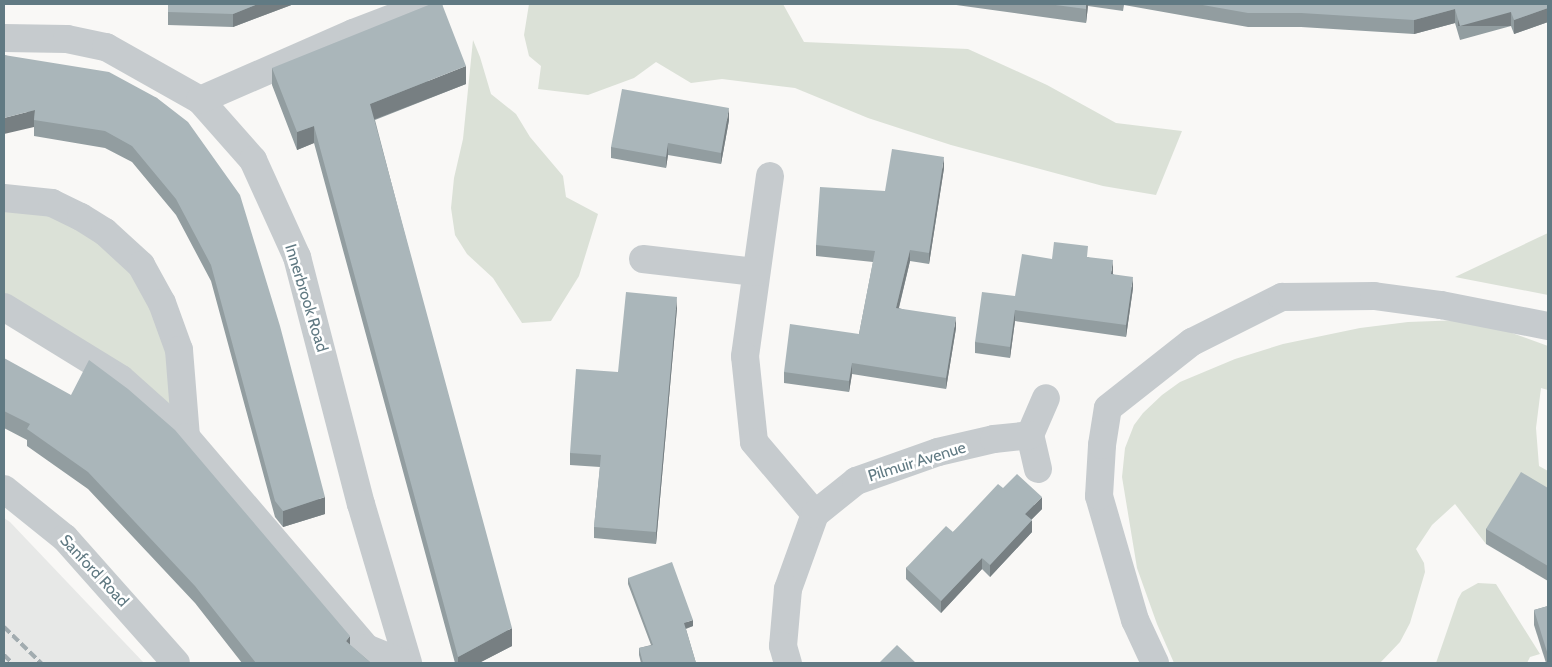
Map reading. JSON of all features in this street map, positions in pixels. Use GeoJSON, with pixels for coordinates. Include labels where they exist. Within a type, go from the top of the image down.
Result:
{"type":"FeatureCollection","features":[{"type":"Feature","properties":{"kind":"street"},"geometry":{"type":"LineString","coordinates":[[200,100],[353,33],[429,4]]}},
{"type":"Feature","properties":{"kind":"street","name":"Innerbrook Road"},"geometry":{"type":"LineString","coordinates":[[4,38],[67,39],[106,47],[200,100],[253,160],[296,257],[361,504],[408,663]]}},
{"type":"Feature","properties":{"kind":"street"},"geometry":{"type":"LineString","coordinates":[[770,176],[755,272],[745,356],[754,442],[815,514],[788,589],[784,646],[788,663]]}},
{"type":"Feature","properties":{"kind":"street"},"geometry":{"type":"LineString","coordinates":[[4,198],[52,203],[81,217],[105,232],[141,265],[162,303],[179,350],[186,437]]}},
{"type":"Feature","properties":{"kind":"street"},"geometry":{"type":"LineString","coordinates":[[643,259],[755,272]]}},
{"type":"Feature","properties":{"kind":"street"},"geometry":{"type":"LineString","coordinates":[[1155,663],[1135,620],[1099,496],[1102,445],[1108,408],[1192,342],[1282,297],[1374,296],[1441,305],[1548,326]]}},
{"type":"Feature","properties":{"kind":"street"},"geometry":{"type":"LineString","coordinates":[[4,307],[121,379],[186,437],[219,473],[366,648],[402,663]]}},
{"type":"Feature","properties":{"kind":"street"},"geometry":{"type":"LineString","coordinates":[[1038,469],[1030,434],[1046,398]]}},
{"type":"Feature","properties":{"kind":"street","name":"Pilmuir Avenue"},"geometry":{"type":"LineString","coordinates":[[815,514],[856,481],[938,452],[994,439],[1030,434]]}},
{"type":"Feature","properties":{"kind":"street","name":"Sanford Road"},"geometry":{"type":"LineString","coordinates":[[4,488],[65,538],[176,663]]}},
{"type":"Feature","properties":{"kind":"shaded area"},"geometry":{"type":"Polygon","coordinates":[[[529,4],[783,4],[804,42],[968,49],[1047,85],[1116,123],[1182,131],[1156,195],[1103,186],[951,145],[868,118],[795,88],[722,79],[691,83],[656,62],[634,78],[588,95],[538,89],[541,66],[529,56],[524,35],[529,4]]]}},
{"type":"Feature","properties":{"kind":"shaded area"},"geometry":{"type":"Polygon","coordinates":[[[473,40],[491,94],[516,114],[530,137],[563,176],[566,197],[598,214],[579,276],[551,321],[522,323],[493,278],[467,254],[455,235],[451,208],[454,178],[463,139],[473,40]]]}},
{"type":"Feature","properties":{"kind":"shaded area"},"geometry":{"type":"Polygon","coordinates":[[[4,198],[81,217],[162,303],[186,437],[4,307],[4,198]]]}},
{"type":"Feature","properties":{"kind":"shaded area"},"geometry":{"type":"Polygon","coordinates":[[[1548,233],[1548,295],[1455,277],[1548,233]]]}},
{"type":"Feature","properties":{"kind":"shaded area"},"geometry":{"type":"Polygon","coordinates":[[[1462,320],[1487,324],[1548,346],[1548,390],[1541,388],[1536,428],[1539,466],[1548,471],[1548,498],[1486,544],[1455,504],[1432,525],[1416,549],[1424,563],[1425,572],[1410,623],[1400,642],[1380,663],[1174,663],[1157,624],[1137,568],[1122,477],[1125,448],[1134,425],[1143,413],[1162,395],[1180,382],[1235,359],[1283,344],[1360,328],[1408,322],[1462,320]]]}},
{"type":"Feature","properties":{"kind":"shaded area"},"geometry":{"type":"Polygon","coordinates":[[[4,518],[10,522],[144,663],[4,663],[4,518]]]}},
{"type":"Feature","properties":{"kind":"shaded area"},"geometry":{"type":"Polygon","coordinates":[[[1478,583],[1496,584],[1540,654],[1530,657],[1527,663],[1436,663],[1458,599],[1462,592],[1478,583]]]}},
{"type":"Feature","properties":{"kind":"building"},"geometry":{"type":"Polygon","coordinates":[[[168,4],[258,4],[233,14],[168,12],[168,4]]]}},
{"type":"Feature","properties":{"kind":"building"},"geometry":{"type":"Polygon","coordinates":[[[431,4],[442,4],[466,66],[370,104],[512,628],[458,657],[314,126],[297,132],[272,68],[431,4]]]}},
{"type":"Feature","properties":{"kind":"building"},"geometry":{"type":"Polygon","coordinates":[[[1048,4],[1086,4],[1086,9],[1048,4]]]}},
{"type":"Feature","properties":{"kind":"building"},"geometry":{"type":"Polygon","coordinates":[[[1197,4],[1548,4],[1548,8],[1514,20],[1511,12],[1460,26],[1455,9],[1414,20],[1301,13],[1248,13],[1197,4]]]}},
{"type":"Feature","properties":{"kind":"building"},"geometry":{"type":"Polygon","coordinates":[[[4,55],[109,72],[157,98],[188,122],[240,195],[280,326],[325,497],[283,511],[275,501],[211,265],[176,199],[132,146],[105,131],[34,120],[35,110],[4,118],[4,55]]]}},
{"type":"Feature","properties":{"kind":"building"},"geometry":{"type":"Polygon","coordinates":[[[622,89],[729,108],[721,153],[668,143],[666,157],[611,147],[622,89]]]}},
{"type":"Feature","properties":{"kind":"building"},"geometry":{"type":"Polygon","coordinates":[[[892,149],[944,157],[929,253],[910,250],[896,308],[956,317],[946,378],[852,363],[849,381],[784,372],[790,324],[859,334],[875,251],[816,245],[820,187],[885,191],[892,149]]]}},
{"type":"Feature","properties":{"kind":"building"},"geometry":{"type":"Polygon","coordinates":[[[1054,242],[1088,246],[1087,257],[1113,260],[1111,274],[1133,277],[1126,325],[1015,310],[1010,347],[975,342],[982,292],[1015,296],[1022,254],[1052,259],[1054,242]]]}},
{"type":"Feature","properties":{"kind":"building"},"geometry":{"type":"Polygon","coordinates":[[[626,292],[677,297],[656,532],[594,527],[601,455],[570,453],[576,369],[618,372],[626,292]]]}},
{"type":"Feature","properties":{"kind":"building"},"geometry":{"type":"Polygon","coordinates":[[[4,358],[71,395],[89,360],[128,389],[175,430],[350,636],[346,641],[371,663],[256,663],[195,586],[88,472],[27,429],[30,424],[4,411],[4,358]]]}},
{"type":"Feature","properties":{"kind":"building"},"geometry":{"type":"Polygon","coordinates":[[[1521,472],[1548,488],[1548,566],[1486,529],[1521,472]]]}},
{"type":"Feature","properties":{"kind":"building"},"geometry":{"type":"Polygon","coordinates":[[[1017,474],[1042,497],[1025,514],[1032,520],[990,565],[982,558],[941,601],[906,568],[946,526],[953,532],[998,484],[1003,488],[1017,474]]]}},
{"type":"Feature","properties":{"kind":"building"},"geometry":{"type":"Polygon","coordinates":[[[672,562],[693,620],[684,623],[696,663],[643,663],[639,648],[653,645],[628,578],[672,562]]]}},
{"type":"Feature","properties":{"kind":"building"},"geometry":{"type":"Polygon","coordinates":[[[1548,606],[1548,655],[1534,610],[1548,606]]]}},
{"type":"Feature","properties":{"kind":"building"},"geometry":{"type":"Polygon","coordinates":[[[897,645],[916,663],[879,663],[897,645]]]}},
{"type":"Feature","properties":{"kind":"railway"},"geometry":{"type":"LineString","coordinates":[[4,627],[41,663]]}},
{"type":"Feature","properties":{"kind":"railway"},"geometry":{"type":"LineString","coordinates":[[4,655],[12,663]]}}]}
